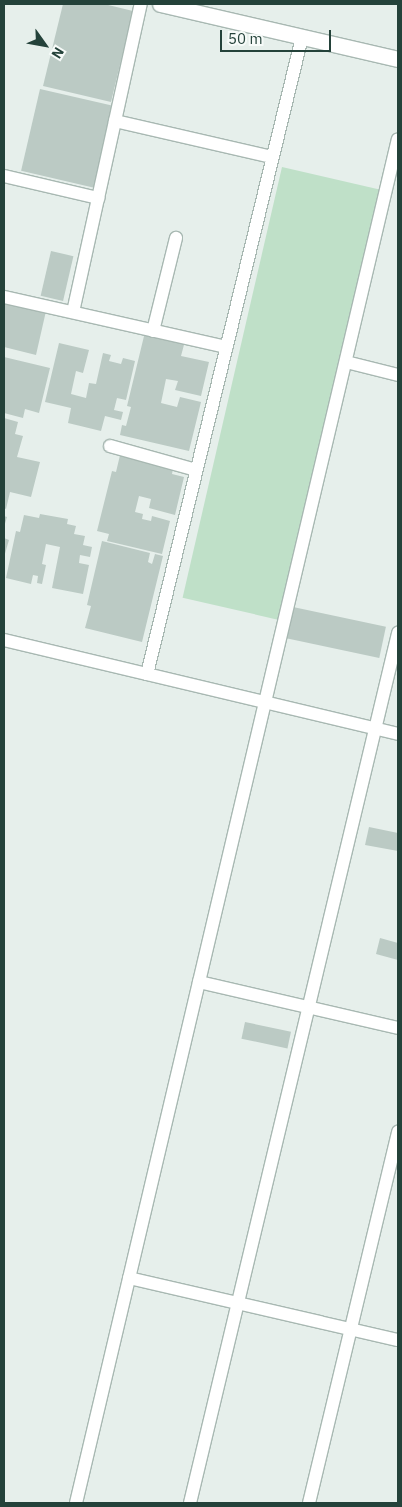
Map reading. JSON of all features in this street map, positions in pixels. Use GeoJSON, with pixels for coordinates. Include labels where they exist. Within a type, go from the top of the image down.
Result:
{"type":"FeatureCollection","features":[{"type":"Feature","properties":{"kind":"street"},"geometry":{"type":"LineString","coordinates":[[73,312],[141,4]]}},
{"type":"Feature","properties":{"kind":"street"},"geometry":{"type":"LineString","coordinates":[[160,4],[398,59]]}},
{"type":"Feature","properties":{"kind":"street"},"geometry":{"type":"LineString","coordinates":[[147,674],[302,37]]}},
{"type":"Feature","properties":{"kind":"street"},"geometry":{"type":"LineString","coordinates":[[115,121],[272,157]]}},
{"type":"Feature","properties":{"kind":"street"},"geometry":{"type":"LineString","coordinates":[[76,1503],[398,139]]}},
{"type":"Feature","properties":{"kind":"street"},"geometry":{"type":"LineString","coordinates":[[4,176],[98,198]]}},
{"type":"Feature","properties":{"kind":"street"},"geometry":{"type":"LineString","coordinates":[[153,331],[176,238]]}},
{"type":"Feature","properties":{"kind":"street"},"geometry":{"type":"LineString","coordinates":[[4,297],[226,347]]}},
{"type":"Feature","properties":{"kind":"street"},"geometry":{"type":"LineString","coordinates":[[346,362],[398,375]]}},
{"type":"Feature","properties":{"kind":"street"},"geometry":{"type":"LineString","coordinates":[[110,446],[196,470]]}},
{"type":"Feature","properties":{"kind":"street"},"geometry":{"type":"LineString","coordinates":[[190,1503],[398,633]]}},
{"type":"Feature","properties":{"kind":"street"},"geometry":{"type":"LineString","coordinates":[[4,640],[398,734]]}},
{"type":"Feature","properties":{"kind":"street"},"geometry":{"type":"LineString","coordinates":[[199,982],[398,1028]]}},
{"type":"Feature","properties":{"kind":"street"},"geometry":{"type":"LineString","coordinates":[[309,1503],[398,1131]]}},
{"type":"Feature","properties":{"kind":"street"},"geometry":{"type":"LineString","coordinates":[[129,1278],[398,1340]]}},
{"type":"Feature","properties":{"kind":"green space"},"geometry":{"type":"Polygon","coordinates":[[[282,167],[379,189],[280,620],[183,598],[282,167]]]}},
{"type":"Feature","properties":{"kind":"building"},"geometry":{"type":"Polygon","coordinates":[[[63,4],[104,4],[133,11],[111,102],[43,86],[63,4]]]}},
{"type":"Feature","properties":{"kind":"building"},"geometry":{"type":"Polygon","coordinates":[[[40,89],[114,106],[95,188],[21,171],[40,89]]]}},
{"type":"Feature","properties":{"kind":"building"},"geometry":{"type":"Polygon","coordinates":[[[51,251],[73,256],[63,301],[41,296],[51,251]]]}},
{"type":"Feature","properties":{"kind":"building"},"geometry":{"type":"Polygon","coordinates":[[[4,301],[46,311],[36,355],[4,347],[4,301]]]}},
{"type":"Feature","properties":{"kind":"building"},"geometry":{"type":"Polygon","coordinates":[[[145,332],[185,341],[181,356],[209,362],[201,396],[175,390],[178,381],[166,379],[161,403],[177,407],[180,397],[201,402],[189,451],[120,435],[122,425],[126,426],[131,407],[127,406],[145,332]]]}},
{"type":"Feature","properties":{"kind":"building"},"geometry":{"type":"Polygon","coordinates":[[[59,343],[89,350],[83,373],[76,371],[71,394],[86,398],[89,383],[96,384],[103,353],[111,355],[109,361],[121,364],[123,358],[135,361],[126,400],[117,398],[114,410],[123,412],[121,420],[105,416],[101,431],[68,423],[71,408],[45,402],[59,343]]]}},
{"type":"Feature","properties":{"kind":"building"},"geometry":{"type":"Polygon","coordinates":[[[4,357],[50,368],[39,413],[25,409],[23,418],[4,413],[4,357]]]}},
{"type":"Feature","properties":{"kind":"building"},"geometry":{"type":"Polygon","coordinates":[[[4,418],[18,422],[15,434],[23,436],[17,457],[40,462],[31,497],[10,492],[6,509],[4,508],[4,418]]]}},
{"type":"Feature","properties":{"kind":"building"},"geometry":{"type":"Polygon","coordinates":[[[121,451],[174,464],[172,474],[184,477],[175,515],[149,508],[151,499],[139,496],[135,512],[143,514],[142,519],[151,521],[152,516],[170,521],[162,554],[107,541],[109,534],[97,531],[112,471],[116,472],[121,451]]]}},
{"type":"Feature","properties":{"kind":"building"},"geometry":{"type":"Polygon","coordinates":[[[40,514],[68,519],[67,524],[76,526],[74,534],[85,536],[83,545],[92,547],[90,557],[80,555],[79,563],[89,565],[83,594],[52,588],[60,547],[46,544],[42,564],[46,565],[42,584],[37,583],[38,576],[33,575],[31,584],[6,578],[16,531],[20,532],[24,515],[39,518],[40,514]]]}},
{"type":"Feature","properties":{"kind":"building"},"geometry":{"type":"Polygon","coordinates":[[[4,516],[7,517],[4,527],[4,516]]]}},
{"type":"Feature","properties":{"kind":"building"},"geometry":{"type":"Polygon","coordinates":[[[4,538],[9,540],[4,557],[4,538]]]}},
{"type":"Feature","properties":{"kind":"building"},"geometry":{"type":"Polygon","coordinates":[[[102,541],[150,553],[148,562],[152,564],[155,554],[163,556],[142,642],[85,628],[91,606],[87,605],[102,541]]]}},
{"type":"Feature","properties":{"kind":"building"},"geometry":{"type":"Polygon","coordinates":[[[293,607],[386,627],[379,658],[286,638],[293,607]]]}},
{"type":"Feature","properties":{"kind":"building"},"geometry":{"type":"Polygon","coordinates":[[[369,827],[398,833],[398,851],[365,845],[369,827]]]}},
{"type":"Feature","properties":{"kind":"building"},"geometry":{"type":"Polygon","coordinates":[[[380,938],[398,943],[398,960],[376,954],[380,938]]]}},
{"type":"Feature","properties":{"kind":"building"},"geometry":{"type":"Polygon","coordinates":[[[245,1022],[291,1032],[287,1048],[241,1039],[245,1022]]]}}]}
